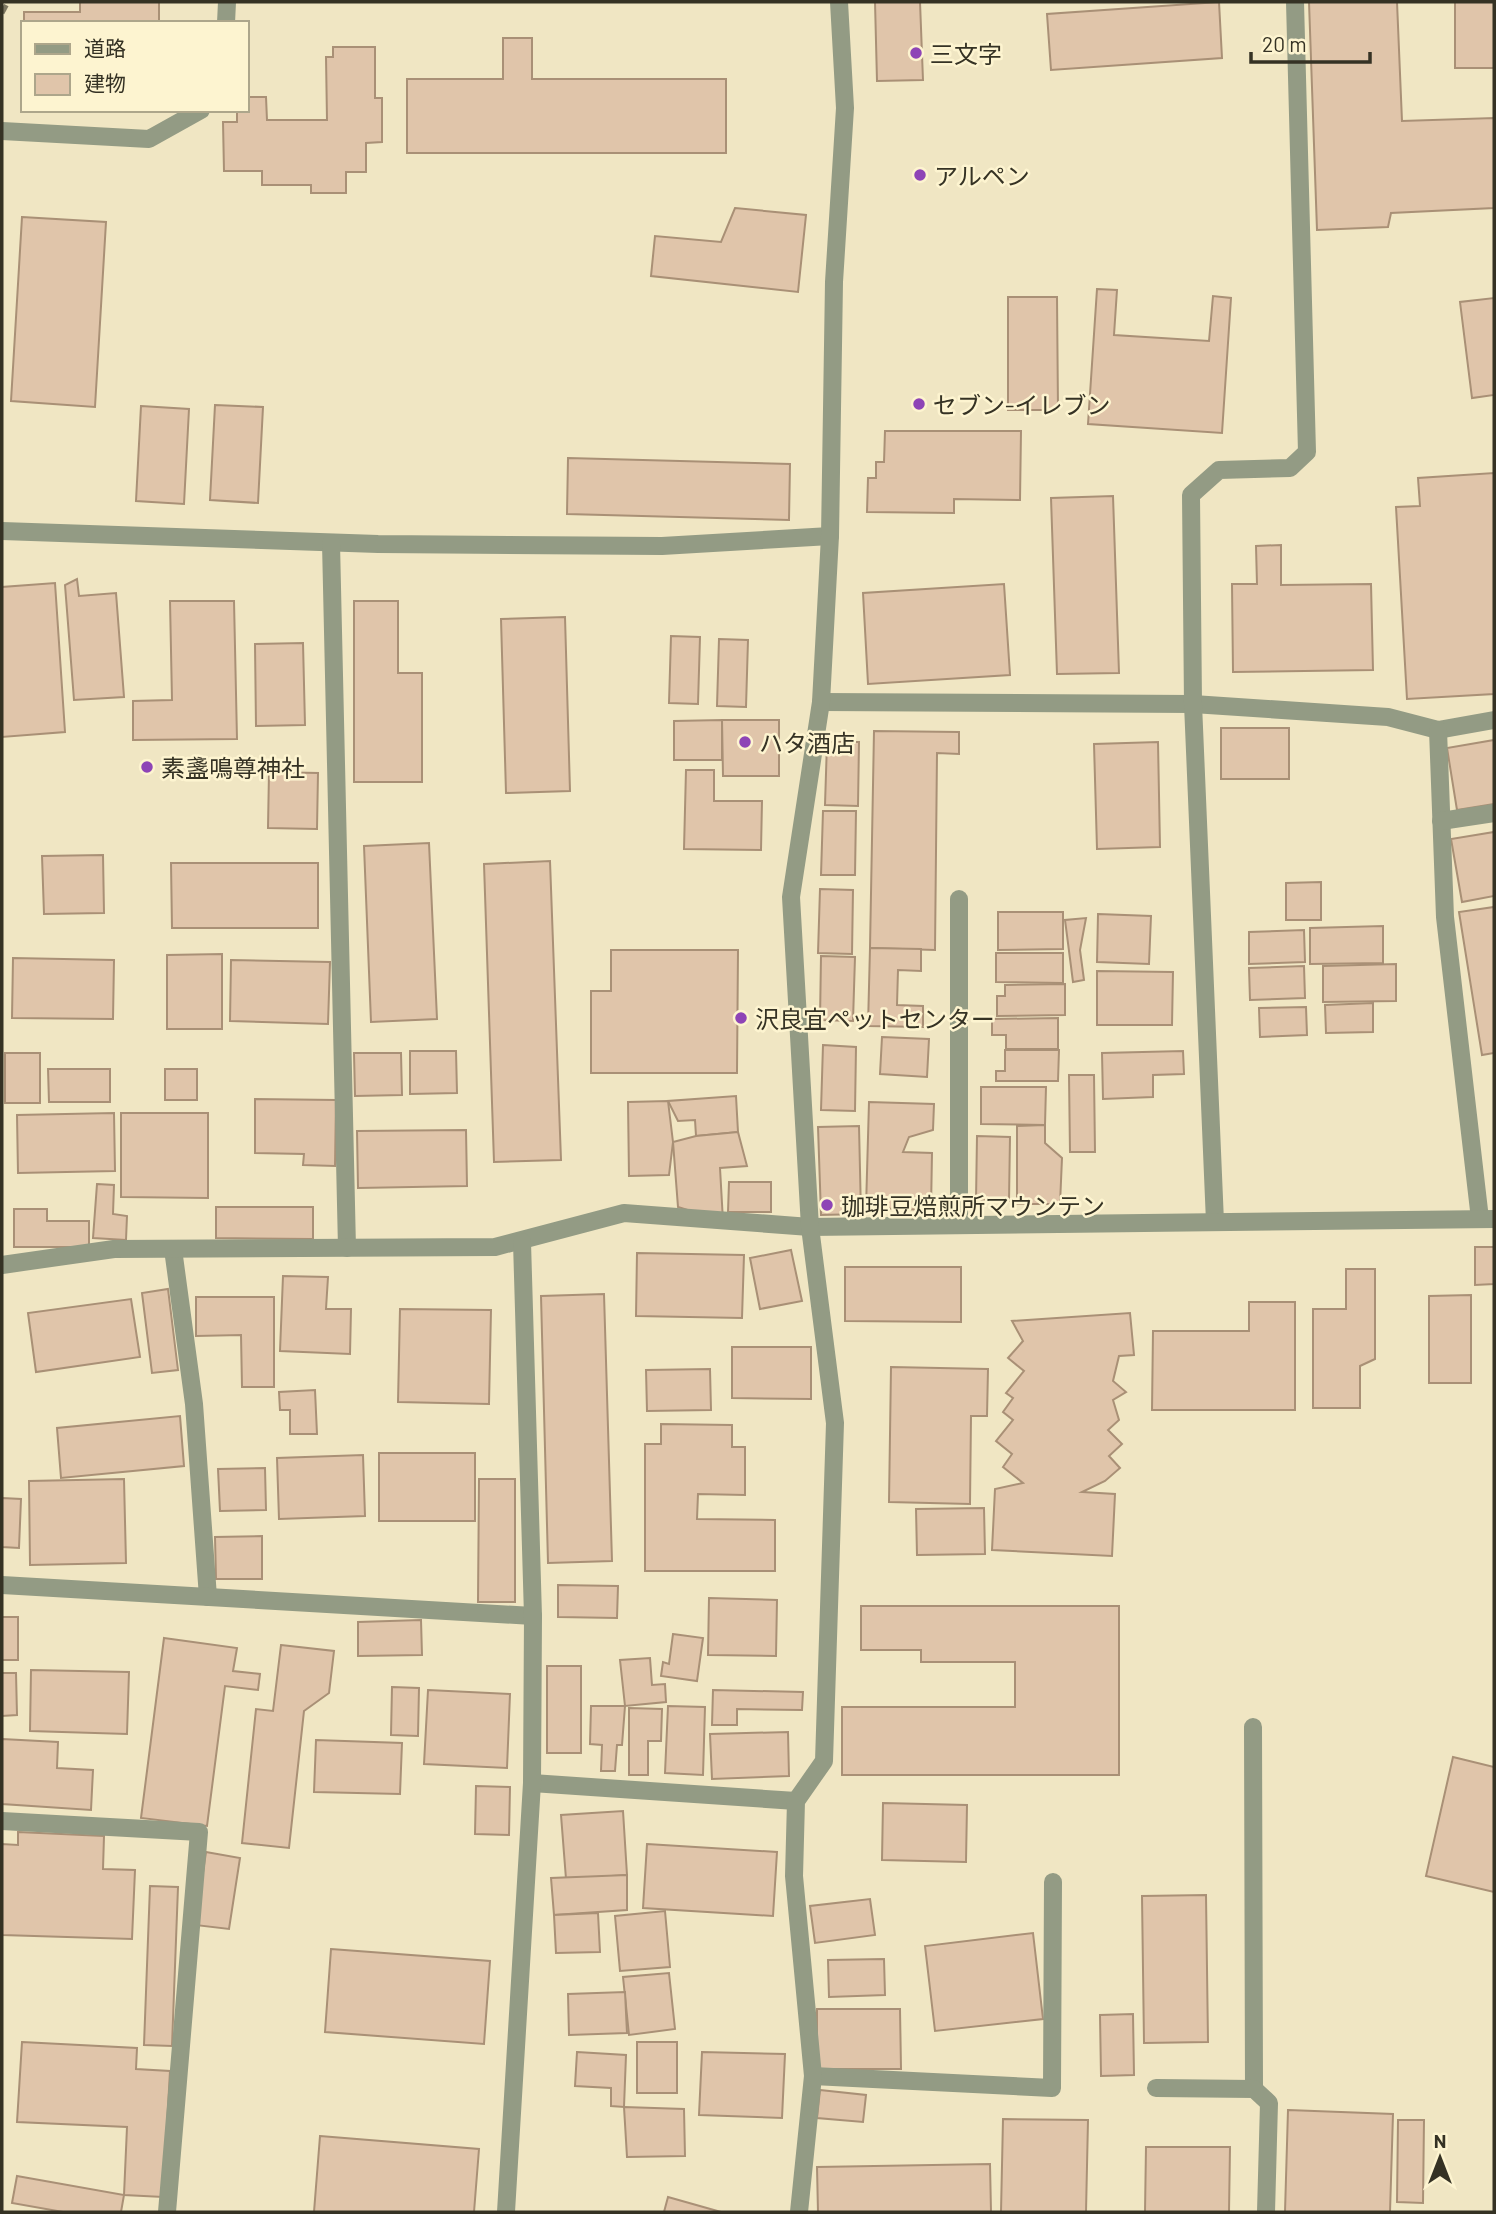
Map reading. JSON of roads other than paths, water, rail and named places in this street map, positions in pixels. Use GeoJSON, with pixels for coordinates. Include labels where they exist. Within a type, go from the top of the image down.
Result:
{"type":"FeatureCollection","features":[{"type":"Feature","properties":{"kind":"street"},"geometry":{"type":"LineString","coordinates":[[226,21],[227,2]]}},
{"type":"Feature","properties":{"kind":"street"},"geometry":{"type":"LineString","coordinates":[[799,2212],[813,2076],[794,1876],[796,1801],[824,1761],[835,1423],[810,1227],[791,897],[821,702],[830,536],[834,282],[845,108],[839,2]]}},
{"type":"Feature","properties":{"kind":"street"},"geometry":{"type":"LineString","coordinates":[[1215,1222],[1193,704],[1191,495],[1219,470],[1290,468],[1307,452],[1295,2]]}},
{"type":"Feature","properties":{"kind":"street"},"geometry":{"type":"LineString","coordinates":[[2,131],[149,139],[197,112]]}},
{"type":"Feature","properties":{"kind":"street"},"geometry":{"type":"LineString","coordinates":[[2,531],[331,543],[662,545],[830,536]]}},
{"type":"Feature","properties":{"kind":"street"},"geometry":{"type":"LineString","coordinates":[[331,543],[347,1248]]}},
{"type":"Feature","properties":{"kind":"street"},"geometry":{"type":"LineString","coordinates":[[821,702],[1193,704],[1388,717],[1438,730],[1494,720]]}},
{"type":"Feature","properties":{"kind":"street"},"geometry":{"type":"LineString","coordinates":[[2,1265],[114,1249],[495,1247],[624,1213],[810,1227],[1487,1219],[1444,917],[1438,730]]}},
{"type":"Feature","properties":{"kind":"street"},"geometry":{"type":"LineString","coordinates":[[1441,821],[1494,813]]}},
{"type":"Feature","properties":{"kind":"street"},"geometry":{"type":"LineString","coordinates":[[959,899],[959,1225]]}},
{"type":"Feature","properties":{"kind":"street"},"geometry":{"type":"LineString","coordinates":[[506,2212],[532,1783],[533,1616],[522,1241]]}},
{"type":"Feature","properties":{"kind":"street"},"geometry":{"type":"LineString","coordinates":[[173,1249],[194,1404],[208,1597]]}},
{"type":"Feature","properties":{"kind":"street"},"geometry":{"type":"LineString","coordinates":[[2,1585],[533,1616]]}},
{"type":"Feature","properties":{"kind":"street"},"geometry":{"type":"LineString","coordinates":[[1253,1727],[1254,2089]]}},
{"type":"Feature","properties":{"kind":"street"},"geometry":{"type":"LineString","coordinates":[[532,1783],[796,1801]]}},
{"type":"Feature","properties":{"kind":"street"},"geometry":{"type":"LineString","coordinates":[[2,1821],[199,1832],[167,2212]]}},
{"type":"Feature","properties":{"kind":"street"},"geometry":{"type":"LineString","coordinates":[[813,2076],[1052,2088],[1053,1882]]}},
{"type":"Feature","properties":{"kind":"street"},"geometry":{"type":"LineString","coordinates":[[1156,2088],[1254,2089],[1269,2103],[1266,2212]]}},
{"type":"Feature","properties":{"kind":"railway"},"geometry":{"type":"LineString","coordinates":[[2,13],[8,2]]}},
{"type":"Feature","properties":{"kind":"place","name":"三文字"},"geometry":{"type":"Point","coordinates":[916,53]}},
{"type":"Feature","properties":{"kind":"place","name":"アルペン"},"geometry":{"type":"Point","coordinates":[920,175]}},
{"type":"Feature","properties":{"kind":"place","name":"セブン-イレブン"},"geometry":{"type":"Point","coordinates":[919,404]}},
{"type":"Feature","properties":{"kind":"place","name":"ハタ酒店"},"geometry":{"type":"Point","coordinates":[745,742]}},
{"type":"Feature","properties":{"kind":"place","name":"素盞鳴尊神社"},"geometry":{"type":"Point","coordinates":[147,767]}},
{"type":"Feature","properties":{"kind":"place","name":"沢良宜ペットセンター"},"geometry":{"type":"Point","coordinates":[741,1018]}},
{"type":"Feature","properties":{"kind":"place","name":"珈琲豆焙煎所マウンテン"},"geometry":{"type":"Point","coordinates":[827,1205]}}]}
